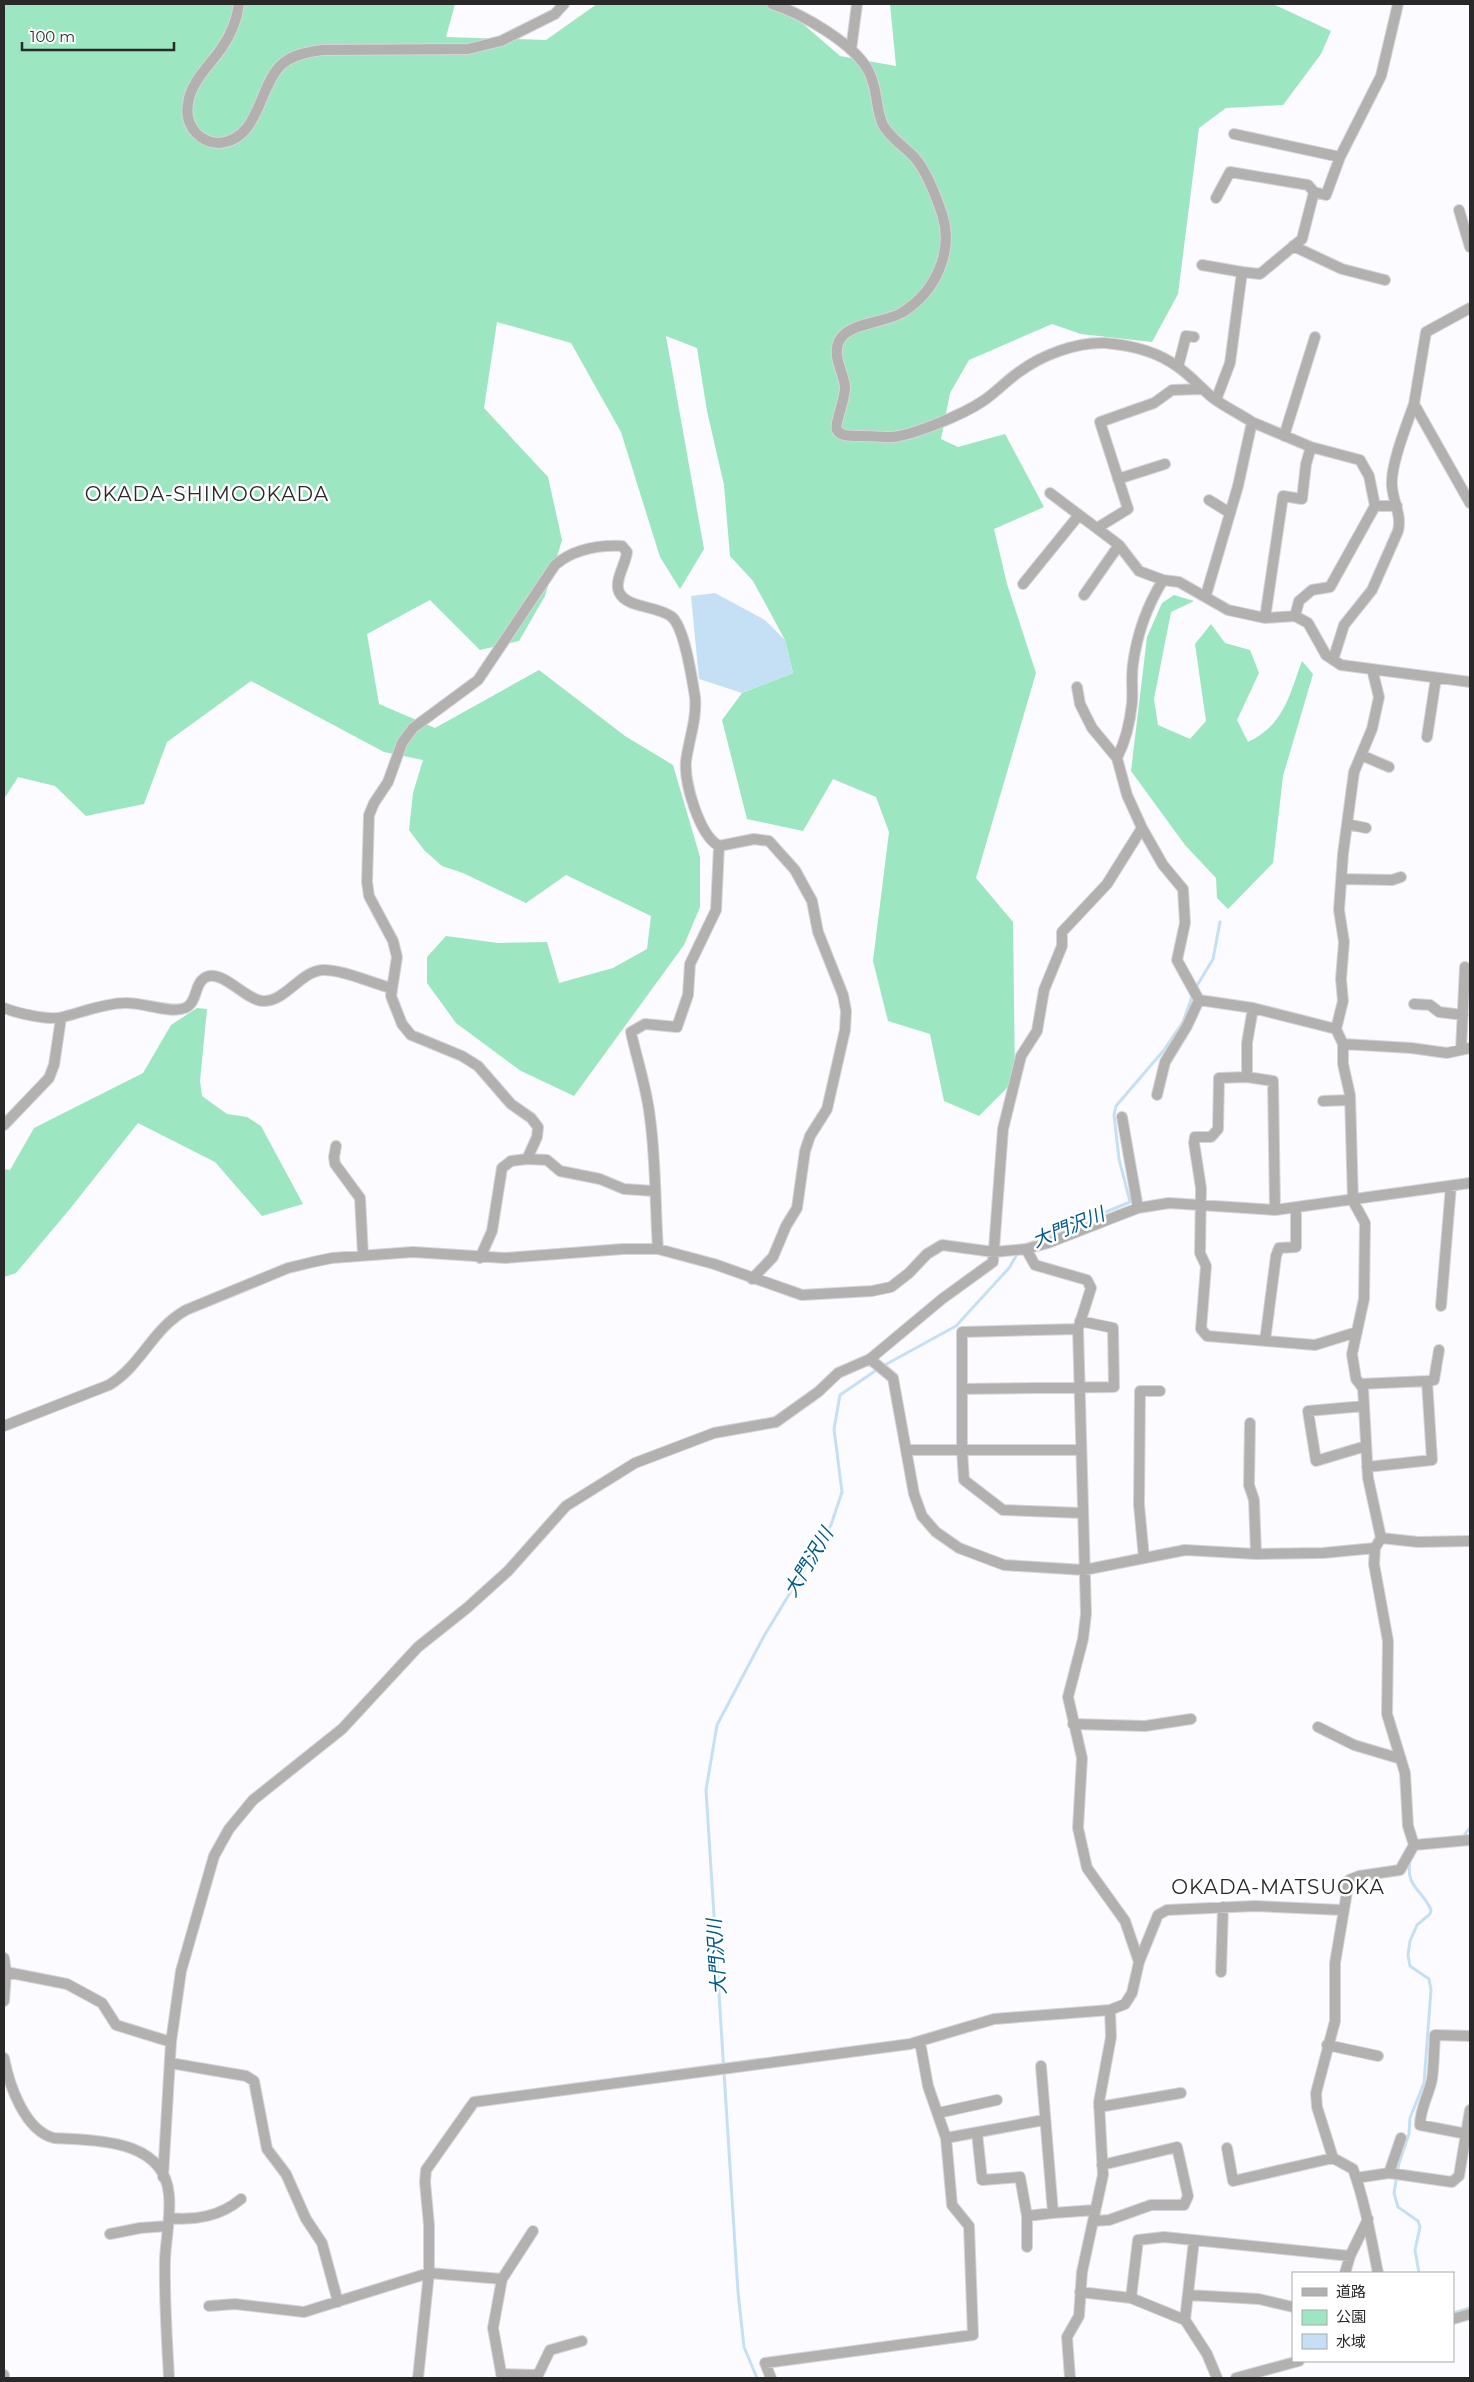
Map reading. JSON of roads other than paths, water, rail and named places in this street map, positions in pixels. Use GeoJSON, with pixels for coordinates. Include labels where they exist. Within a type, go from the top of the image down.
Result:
{"type":"FeatureCollection","features":[{"type":"Feature","properties":{"kind":"street"},"geometry":{"type":"LineString","coordinates":[[240,4],[228,37],[196,83],[188,103],[187,114],[195,132],[202,138],[214,143],[228,142],[238,137],[247,128],[271,77],[280,66],[291,58],[306,52],[322,50],[468,50],[502,41],[555,14],[564,4]]}},
{"type":"Feature","properties":{"kind":"street"},"geometry":{"type":"LineString","coordinates":[[772,4],[812,22],[851,50],[868,69],[882,123],[891,136],[916,159],[942,214],[946,244],[938,275],[904,312],[850,330],[842,336],[838,343],[836,354],[845,383],[845,395],[835,424],[839,433],[848,436],[894,437],[926,427],[982,402],[1020,370],[1042,359],[1080,345],[1106,343],[1160,356],[1178,367],[1216,400],[1252,422],[1311,447],[1360,460],[1369,476],[1375,506],[1330,587],[1312,590],[1299,601],[1295,616]]}},
{"type":"Feature","properties":{"kind":"street"},"geometry":{"type":"LineString","coordinates":[[851,50],[857,4]]}},
{"type":"Feature","properties":{"kind":"street"},"geometry":{"type":"LineString","coordinates":[[1216,198],[1230,172],[1308,185],[1314,192],[1326,195],[1340,157],[1380,76],[1398,4]]}},
{"type":"Feature","properties":{"kind":"street"},"geometry":{"type":"LineString","coordinates":[[1234,134],[1340,157]]}},
{"type":"Feature","properties":{"kind":"street"},"geometry":{"type":"LineString","coordinates":[[1202,265],[1260,274],[1302,239],[1314,192]]}},
{"type":"Feature","properties":{"kind":"street"},"geometry":{"type":"LineString","coordinates":[[1459,210],[1470,247]]}},
{"type":"Feature","properties":{"kind":"street"},"geometry":{"type":"LineString","coordinates":[[1293,246],[1342,269],[1385,280]]}},
{"type":"Feature","properties":{"kind":"street"},"geometry":{"type":"LineString","coordinates":[[1216,400],[1230,363],[1242,272]]}},
{"type":"Feature","properties":{"kind":"street"},"geometry":{"type":"LineString","coordinates":[[1333,660],[1344,625],[1372,590],[1398,531],[1400,521],[1392,485],[1393,470],[1414,404],[1426,332],[1470,308]]}},
{"type":"Feature","properties":{"kind":"street"},"geometry":{"type":"LineString","coordinates":[[1178,367],[1186,336],[1194,337]]}},
{"type":"Feature","properties":{"kind":"street"},"geometry":{"type":"LineString","coordinates":[[1284,436],[1316,337]]}},
{"type":"Feature","properties":{"kind":"street"},"geometry":{"type":"LineString","coordinates":[[1096,528],[1128,510],[1100,422],[1154,403],[1172,390],[1203,389]]}},
{"type":"Feature","properties":{"kind":"street"},"geometry":{"type":"LineString","coordinates":[[1414,404],[1470,502]]}},
{"type":"Feature","properties":{"kind":"street"},"geometry":{"type":"LineString","coordinates":[[1206,596],[1230,513],[1252,422]]}},
{"type":"Feature","properties":{"kind":"street"},"geometry":{"type":"LineString","coordinates":[[1265,618],[1283,496],[1302,499],[1306,464],[1311,447]]}},
{"type":"Feature","properties":{"kind":"street"},"geometry":{"type":"LineString","coordinates":[[1118,479],[1165,464]]}},
{"type":"Feature","properties":{"kind":"street"},"geometry":{"type":"LineString","coordinates":[[1050,493],[1119,545],[1139,571],[1163,580],[1179,582],[1228,610],[1265,618],[1295,616],[1308,623],[1326,655],[1341,665],[1470,682]]}},
{"type":"Feature","properties":{"kind":"street"},"geometry":{"type":"LineString","coordinates":[[1209,500],[1230,513]]}},
{"type":"Feature","properties":{"kind":"street"},"geometry":{"type":"LineString","coordinates":[[1375,506],[1397,506]]}},
{"type":"Feature","properties":{"kind":"street"},"geometry":{"type":"LineString","coordinates":[[1023,584],[1080,515]]}},
{"type":"Feature","properties":{"kind":"street"},"geometry":{"type":"LineString","coordinates":[[1084,595],[1119,545]]}},
{"type":"Feature","properties":{"kind":"street"},"geometry":{"type":"LineString","coordinates":[[527,1159],[537,1137],[538,1127],[531,1118],[511,1104],[478,1066],[462,1056],[411,1035],[402,1024],[391,996],[397,958],[393,941],[369,896],[367,882],[369,815],[374,803],[388,782],[402,743],[414,728],[478,680],[554,565],[567,555],[591,548],[622,546],[628,552],[618,580],[618,590],[625,600],[658,609],[673,618],[682,634],[695,698],[695,716],[686,774],[702,828],[711,842],[719,846],[754,839],[769,841],[795,870],[812,901],[818,932],[843,995],[846,1010],[845,1030],[827,1109],[810,1136],[805,1151],[797,1208],[786,1226],[773,1257],[752,1279]]}},
{"type":"Feature","properties":{"kind":"street"},"geometry":{"type":"LineString","coordinates":[[1117,758],[1128,736],[1132,702],[1133,664],[1143,619],[1150,601],[1163,580]]}},
{"type":"Feature","properties":{"kind":"street"},"geometry":{"type":"LineString","coordinates":[[1333,2158],[1317,2107],[1319,2076],[1335,2021],[1335,1963],[1342,1910],[1349,1880],[1358,1876],[1400,1870],[1414,1845],[1408,1826],[1405,1773],[1387,1714],[1388,1642],[1374,1564],[1375,1548],[1381,1538],[1367,1467],[1363,1388],[1356,1379],[1352,1354],[1364,1299],[1365,1223],[1353,1201],[1350,1100],[1343,1064],[1343,1044],[1336,1029],[1343,1001],[1341,979],[1344,942],[1339,910],[1347,824],[1354,772],[1372,730],[1378,697],[1372,670]]}},
{"type":"Feature","properties":{"kind":"street"},"geometry":{"type":"LineString","coordinates":[[1427,737],[1436,678]]}},
{"type":"Feature","properties":{"kind":"street"},"geometry":{"type":"LineString","coordinates":[[1077,687],[1080,704],[1092,728],[1117,758],[1127,796],[1142,828],[1163,865],[1183,889],[1185,923],[1177,960],[1199,1000]]}},
{"type":"Feature","properties":{"kind":"street"},"geometry":{"type":"LineString","coordinates":[[1361,755],[1389,767]]}},
{"type":"Feature","properties":{"kind":"street"},"geometry":{"type":"LineString","coordinates":[[1347,824],[1366,828]]}},
{"type":"Feature","properties":{"kind":"street"},"geometry":{"type":"LineString","coordinates":[[163,2177],[171,2042],[181,1971],[214,1856],[229,1829],[253,1800],[342,1729],[418,1647],[467,1608],[508,1570],[566,1506],[635,1463],[714,1432],[776,1422],[818,1392],[838,1373],[870,1359],[942,1299],[993,1262],[1003,1129],[1021,1056],[1037,1032],[1044,990],[1062,946],[1062,932],[1107,884],[1142,828]]}},
{"type":"Feature","properties":{"kind":"street"},"geometry":{"type":"LineString","coordinates":[[658,1249],[654,1191],[655,1159],[650,1116],[631,1032],[645,1024],[677,1027],[688,995],[690,964],[716,910],[719,846]]}},
{"type":"Feature","properties":{"kind":"street"},"geometry":{"type":"LineString","coordinates":[[1342,879],[1392,880],[1402,877]]}},
{"type":"Feature","properties":{"kind":"street"},"geometry":{"type":"LineString","coordinates":[[1343,1044],[1410,1048],[1447,1053],[1466,1049],[1462,1015],[1465,968]]}},
{"type":"Feature","properties":{"kind":"street"},"geometry":{"type":"LineString","coordinates":[[4,1008],[17,1013],[61,1018],[79,1010],[124,1003],[176,1010],[186,1008],[191,1003],[203,978],[211,976],[219,977],[258,1001],[266,1002],[274,999],[312,972],[322,970],[335,971],[391,988]]}},
{"type":"Feature","properties":{"kind":"street"},"geometry":{"type":"LineString","coordinates":[[1199,1000],[1253,1008],[1336,1029]]}},
{"type":"Feature","properties":{"kind":"street"},"geometry":{"type":"LineString","coordinates":[[1157,1095],[1164,1062],[1187,1026],[1199,1000]]}},
{"type":"Feature","properties":{"kind":"street"},"geometry":{"type":"LineString","coordinates":[[1414,1004],[1430,1005],[1439,1012],[1462,1015]]}},
{"type":"Feature","properties":{"kind":"street"},"geometry":{"type":"LineString","coordinates":[[1247,1078],[1247,1043],[1253,1008]]}},
{"type":"Feature","properties":{"kind":"street"},"geometry":{"type":"LineString","coordinates":[[4,1125],[49,1078],[54,1065],[61,1018]]}},
{"type":"Feature","properties":{"kind":"street"},"geometry":{"type":"LineString","coordinates":[[1274,1210],[1273,1081],[1247,1078],[1219,1078],[1218,1129],[1211,1137],[1195,1137],[1201,1188],[1200,1253],[1206,1266],[1200,1329],[1206,1336],[1315,1345],[1358,1332]]}},
{"type":"Feature","properties":{"kind":"street"},"geometry":{"type":"LineString","coordinates":[[1323,1101],[1350,1100]]}},
{"type":"Feature","properties":{"kind":"street"},"geometry":{"type":"LineString","coordinates":[[1122,1117],[1138,1208]]}},
{"type":"Feature","properties":{"kind":"street"},"geometry":{"type":"LineString","coordinates":[[336,1146],[335,1164],[360,1198],[363,1256]]}},
{"type":"Feature","properties":{"kind":"street"},"geometry":{"type":"LineString","coordinates":[[480,1258],[492,1231],[502,1168],[511,1161],[527,1159],[547,1160],[560,1171],[600,1179],[624,1189],[654,1191]]}},
{"type":"Feature","properties":{"kind":"street"},"geometry":{"type":"LineString","coordinates":[[4,1426],[109,1385],[121,1378],[133,1367],[159,1330],[173,1317],[186,1310],[288,1268],[332,1258],[414,1252],[480,1258],[505,1258],[623,1249],[658,1249],[714,1264],[752,1279],[802,1295],[872,1291],[891,1287],[926,1254],[942,1245],[994,1252],[1026,1249],[1048,1243],[1138,1208],[1169,1204],[1274,1210],[1353,1201],[1470,1183]]}},
{"type":"Feature","properties":{"kind":"street"},"geometry":{"type":"LineString","coordinates":[[1441,1306],[1451,1186]]}},
{"type":"Feature","properties":{"kind":"street"},"geometry":{"type":"LineString","coordinates":[[1265,1341],[1276,1256],[1279,1248],[1296,1246],[1296,1208]]}},
{"type":"Feature","properties":{"kind":"street"},"geometry":{"type":"LineString","coordinates":[[1026,1249],[1035,1266],[1087,1280],[1090,1288],[1079,1325],[1082,1513],[1086,1614],[1083,1639],[1068,1697],[1082,1758],[1078,1828],[1087,1868],[1125,1921],[1139,1962]]}},
{"type":"Feature","properties":{"kind":"street"},"geometry":{"type":"LineString","coordinates":[[962,1389],[1079,1389],[1114,1387],[1113,1328],[1079,1325],[962,1332],[962,1389],[962,1450],[964,1480],[1003,1510],[1082,1513]]}},
{"type":"Feature","properties":{"kind":"street"},"geometry":{"type":"LineString","coordinates":[[1360,1384],[1434,1380],[1439,1350]]}},
{"type":"Feature","properties":{"kind":"street"},"geometry":{"type":"LineString","coordinates":[[870,1359],[893,1378],[914,1494],[922,1516],[936,1532],[958,1548],[1004,1565],[1084,1570],[1185,1550],[1256,1554],[1323,1553],[1375,1548]]}},
{"type":"Feature","properties":{"kind":"street"},"geometry":{"type":"LineString","coordinates":[[1367,1467],[1432,1460],[1427,1381]]}},
{"type":"Feature","properties":{"kind":"street"},"geometry":{"type":"LineString","coordinates":[[1144,1558],[1139,1505],[1140,1391],[1160,1391]]}},
{"type":"Feature","properties":{"kind":"street"},"geometry":{"type":"LineString","coordinates":[[1364,1406],[1308,1411],[1316,1461],[1366,1446]]}},
{"type":"Feature","properties":{"kind":"street"},"geometry":{"type":"LineString","coordinates":[[1250,1423],[1249,1485],[1254,1500],[1256,1554]]}},
{"type":"Feature","properties":{"kind":"street"},"geometry":{"type":"LineString","coordinates":[[906,1450],[1081,1450]]}},
{"type":"Feature","properties":{"kind":"street"},"geometry":{"type":"LineString","coordinates":[[1381,1538],[1418,1542],[1470,1542]]}},
{"type":"Feature","properties":{"kind":"street"},"geometry":{"type":"LineString","coordinates":[[1073,1724],[1145,1726],[1191,1719]]}},
{"type":"Feature","properties":{"kind":"street"},"geometry":{"type":"LineString","coordinates":[[1318,1727],[1354,1745],[1401,1759]]}},
{"type":"Feature","properties":{"kind":"street"},"geometry":{"type":"LineString","coordinates":[[1414,1845],[1470,1840]]}},
{"type":"Feature","properties":{"kind":"street"},"geometry":{"type":"LineString","coordinates":[[418,2378],[429,2274],[426,2170],[474,2102],[738,2068],[920,2042],[994,2019],[1110,2010],[1125,2004],[1132,1993],[1139,1962],[1158,1915],[1167,1910],[1255,1906],[1342,1910]]}},
{"type":"Feature","properties":{"kind":"street"},"geometry":{"type":"LineString","coordinates":[[1221,1972],[1222,1907]]}},
{"type":"Feature","properties":{"kind":"street"},"geometry":{"type":"LineString","coordinates":[[4,1958],[6,1972],[4,2001]]}},
{"type":"Feature","properties":{"kind":"street"},"geometry":{"type":"LineString","coordinates":[[6,1972],[67,1984],[102,2003],[116,2025],[171,2042]]}},
{"type":"Feature","properties":{"kind":"street"},"geometry":{"type":"LineString","coordinates":[[1070,2378],[1067,2337],[1079,2316],[1082,2272],[1103,2175],[1099,2107],[1111,2037],[1110,2010]]}},
{"type":"Feature","properties":{"kind":"street"},"geometry":{"type":"LineString","coordinates":[[1467,2134],[1420,2125],[1420,2113],[1432,2079],[1435,2035],[1470,2036]]}},
{"type":"Feature","properties":{"kind":"street"},"geometry":{"type":"LineString","coordinates":[[771,2378],[765,2363],[973,2335],[969,2226],[952,2205],[946,2138],[928,2086],[920,2042]]}},
{"type":"Feature","properties":{"kind":"street"},"geometry":{"type":"LineString","coordinates":[[1327,2045],[1378,2056]]}},
{"type":"Feature","properties":{"kind":"street"},"geometry":{"type":"LineString","coordinates":[[4,2058],[11,2083],[28,2119],[36,2130],[44,2136],[114,2142],[132,2148],[141,2152],[155,2164],[163,2177],[169,2192],[169,2222],[165,2259],[169,2378]]}},
{"type":"Feature","properties":{"kind":"street"},"geometry":{"type":"LineString","coordinates":[[170,2063],[228,2072],[246,2076],[254,2081],[267,2149],[286,2174],[306,2219],[322,2243],[338,2302]]}},
{"type":"Feature","properties":{"kind":"street"},"geometry":{"type":"LineString","coordinates":[[1041,2066],[1053,2214]]}},
{"type":"Feature","properties":{"kind":"street"},"geometry":{"type":"LineString","coordinates":[[1099,2107],[1181,2093]]}},
{"type":"Feature","properties":{"kind":"street"},"geometry":{"type":"LineString","coordinates":[[938,2113],[997,2100]]}},
{"type":"Feature","properties":{"kind":"street"},"geometry":{"type":"LineString","coordinates":[[1356,2178],[1394,2174],[1452,2182],[1459,2176],[1470,2110]]}},
{"type":"Feature","properties":{"kind":"street"},"geometry":{"type":"LineString","coordinates":[[946,2138],[1044,2120]]}},
{"type":"Feature","properties":{"kind":"street"},"geometry":{"type":"LineString","coordinates":[[977,2133],[982,2180],[1020,2177],[1027,2216],[1027,2247]]}},
{"type":"Feature","properties":{"kind":"street"},"geometry":{"type":"LineString","coordinates":[[1394,2174],[1402,2138]]}},
{"type":"Feature","properties":{"kind":"street"},"geometry":{"type":"LineString","coordinates":[[1093,2221],[1109,2220],[1151,2204],[1184,2205],[1188,2196],[1177,2147],[1102,2165]]}},
{"type":"Feature","properties":{"kind":"street"},"geometry":{"type":"LineString","coordinates":[[1227,2148],[1233,2180],[1333,2158],[1353,2169],[1368,2219],[1378,2272]]}},
{"type":"Feature","properties":{"kind":"street"},"geometry":{"type":"LineString","coordinates":[[110,2234],[169,2222],[197,2219],[213,2214],[241,2199]]}},
{"type":"Feature","properties":{"kind":"street"},"geometry":{"type":"LineString","coordinates":[[1027,2216],[1095,2210]]}},
{"type":"Feature","properties":{"kind":"street"},"geometry":{"type":"LineString","coordinates":[[1344,2272],[1368,2219]]}},
{"type":"Feature","properties":{"kind":"street"},"geometry":{"type":"LineString","coordinates":[[533,2231],[502,2279],[493,2328],[502,2376],[538,2375],[550,2350],[582,2341]]}},
{"type":"Feature","properties":{"kind":"street"},"geometry":{"type":"LineString","coordinates":[[1131,2298],[1138,2240],[1164,2237],[1350,2256]]}},
{"type":"Feature","properties":{"kind":"street"},"geometry":{"type":"LineString","coordinates":[[1185,2320],[1194,2240]]}},
{"type":"Feature","properties":{"kind":"street"},"geometry":{"type":"LineString","coordinates":[[209,2306],[235,2304],[304,2312],[429,2274],[502,2279]]}},
{"type":"Feature","properties":{"kind":"street"},"geometry":{"type":"LineString","coordinates":[[1080,2292],[1131,2298],[1185,2320],[1207,2354],[1217,2378]]}},
{"type":"Feature","properties":{"kind":"street"},"geometry":{"type":"LineString","coordinates":[[1188,2295],[1259,2300],[1292,2307]]}},
{"type":"Feature","properties":{"kind":"street"},"geometry":{"type":"LineString","coordinates":[[1454,2319],[1470,2314]]}},
{"type":"Feature","properties":{"kind":"street"},"geometry":{"type":"LineString","coordinates":[[1236,2378],[1295,2362]]}},
{"type":"Feature","properties":{"kind":"water"},"geometry":{"type":"Polygon","coordinates":[[[715,593],[765,620],[785,640],[793,673],[742,693],[699,679],[691,596],[715,593]]]}},
{"type":"Feature","properties":{"kind":"waterway","name":"大門沢川"},"geometry":{"type":"LineString","coordinates":[[1195,989],[1213,959],[1220,922]]}},
{"type":"Feature","properties":{"kind":"waterway","name":"大門沢川"},"geometry":{"type":"LineString","coordinates":[[1023,1246],[1130,1202],[1119,1159],[1114,1115],[1116,1106],[1164,1050],[1183,1022],[1193,994]]}},
{"type":"Feature","properties":{"kind":"waterway","name":"大門沢川"},"geometry":{"type":"LineString","coordinates":[[883,1366],[956,1326],[1009,1268],[1019,1251]]}},
{"type":"Feature","properties":{"kind":"waterway","name":"大門沢川"},"geometry":{"type":"LineString","coordinates":[[757,2378],[744,2347],[738,2292],[706,1790],[717,1725],[764,1636],[831,1525],[842,1492],[834,1429],[840,1395],[878,1369]]}},
{"type":"Feature","properties":{"kind":"waterway"},"geometry":{"type":"LineString","coordinates":[[1465,1834],[1470,1828]]}},
{"type":"Feature","properties":{"kind":"waterway"},"geometry":{"type":"LineString","coordinates":[[1410,1861],[1409,1870],[1412,1883],[1428,1903],[1431,1910],[1430,1914],[1417,1925],[1410,1941],[1408,1955],[1410,1966],[1429,1979],[1431,1990],[1424,2083],[1410,2118],[1409,2134],[1399,2163],[1394,2193],[1398,2207],[1418,2221],[1420,2227],[1415,2250],[1419,2272]]}},
{"type":"Feature","properties":{"kind":"waterway"},"geometry":{"type":"LineString","coordinates":[[1454,2313],[1470,2308]]}},
{"type":"Feature","properties":{"kind":"district","name":"OKADA-SHIMOOKADA"},"geometry":{"type":"Point","coordinates":[207,494]}},
{"type":"Feature","properties":{"kind":"district","name":"OKADA-MATSUOKA"},"geometry":{"type":"Point","coordinates":[1278,1887]}}]}
